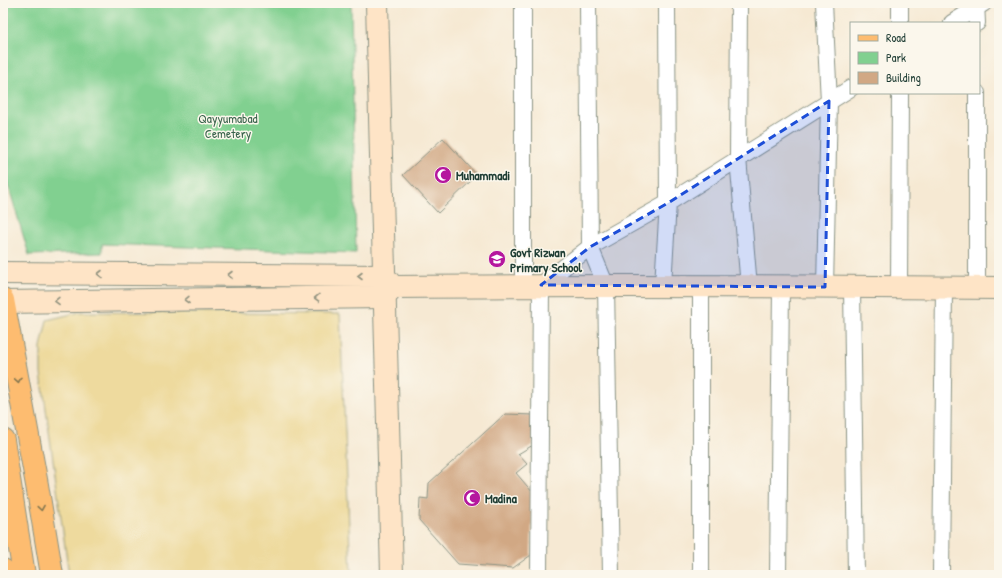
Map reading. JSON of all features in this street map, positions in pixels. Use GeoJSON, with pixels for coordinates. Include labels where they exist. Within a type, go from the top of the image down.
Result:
{"type":"FeatureCollection","features":[{"type":"Feature","properties":{"kind":"main road"},"geometry":{"type":"LineString","coordinates":[[3,301],[52,575]]}},
{"type":"Feature","properties":{"kind":"main road"},"geometry":{"type":"LineString","coordinates":[[3,440],[24,575]]}},
{"type":"Feature","properties":{"kind":"main road"},"geometry":{"type":"LineString","coordinates":[[3,570],[4,575]]}},
{"type":"Feature","properties":{"kind":"street"},"geometry":{"type":"LineString","coordinates":[[377,3],[387,287],[392,575]]}},
{"type":"Feature","properties":{"kind":"street"},"geometry":{"type":"LineString","coordinates":[[523,3],[539,575]]}},
{"type":"Feature","properties":{"kind":"street"},"geometry":{"type":"LineString","coordinates":[[588,3],[590,246],[606,286],[610,575]]}},
{"type":"Feature","properties":{"kind":"street"},"geometry":{"type":"LineString","coordinates":[[663,285],[668,202],[667,3]]}},
{"type":"Feature","properties":{"kind":"street"},"geometry":{"type":"LineString","coordinates":[[739,3],[738,158],[749,287]]}},
{"type":"Feature","properties":{"kind":"street"},"geometry":{"type":"LineString","coordinates":[[824,3],[829,101],[825,287]]}},
{"type":"Feature","properties":{"kind":"street"},"geometry":{"type":"LineString","coordinates":[[900,3],[900,22]]}},
{"type":"Feature","properties":{"kind":"street"},"geometry":{"type":"LineString","coordinates":[[954,22],[978,9]]}},
{"type":"Feature","properties":{"kind":"street"},"geometry":{"type":"LineString","coordinates":[[532,286],[590,246],[668,202],[850,89]]}},
{"type":"Feature","properties":{"kind":"street"},"geometry":{"type":"LineString","coordinates":[[899,288],[900,94]]}},
{"type":"Feature","properties":{"kind":"street"},"geometry":{"type":"LineString","coordinates":[[977,94],[977,288]]}},
{"type":"Feature","properties":{"kind":"street"},"geometry":{"type":"LineString","coordinates":[[3,273],[387,287]]}},
{"type":"Feature","properties":{"kind":"street"},"geometry":{"type":"LineString","coordinates":[[3,301],[387,287],[663,285],[852,288],[999,288]]}},
{"type":"Feature","properties":{"kind":"street"},"geometry":{"type":"LineString","coordinates":[[700,575],[701,286]]}},
{"type":"Feature","properties":{"kind":"street"},"geometry":{"type":"LineString","coordinates":[[778,575],[781,287]]}},
{"type":"Feature","properties":{"kind":"street"},"geometry":{"type":"LineString","coordinates":[[852,288],[856,575]]}},
{"type":"Feature","properties":{"kind":"street"},"geometry":{"type":"LineString","coordinates":[[941,575],[944,288]]}},
{"type":"Feature","properties":{"kind":"highlighted area"},"geometry":{"type":"Polygon","coordinates":[[[829,101],[825,287],[541,285],[590,247],[668,203],[829,101]]]}},
{"type":"Feature","properties":{"kind":"green space","name":"Qayyumabad Cemetery"},"geometry":{"type":"Polygon","coordinates":[[[3,3],[351,3],[356,253],[102,244],[102,253],[29,255],[6,178],[3,161],[3,3]]]}},
{"type":"Feature","properties":{"kind":"sand"},"geometry":{"type":"Polygon","coordinates":[[[80,312],[340,314],[351,575],[69,575],[41,373],[41,347],[47,320],[80,312]]]}},
{"type":"Feature","properties":{"kind":"building"},"geometry":{"type":"Polygon","coordinates":[[[443,138],[477,175],[438,213],[403,175],[443,138]]]}},
{"type":"Feature","properties":{"kind":"building"},"geometry":{"type":"Polygon","coordinates":[[[505,414],[533,415],[533,445],[518,454],[527,464],[516,473],[533,493],[531,555],[513,568],[458,564],[419,520],[420,498],[428,499],[429,483],[505,414]]]}},
{"type":"Feature","properties":{"kind":"place","name":"Muhammadi"},"geometry":{"type":"Point","coordinates":[443,175]}},
{"type":"Feature","properties":{"kind":"place","name":"Govt Rizwan Primary School"},"geometry":{"type":"Point","coordinates":[497,259]}},
{"type":"Feature","properties":{"kind":"place","name":"Madina"},"geometry":{"type":"Point","coordinates":[472,498]}}]}
